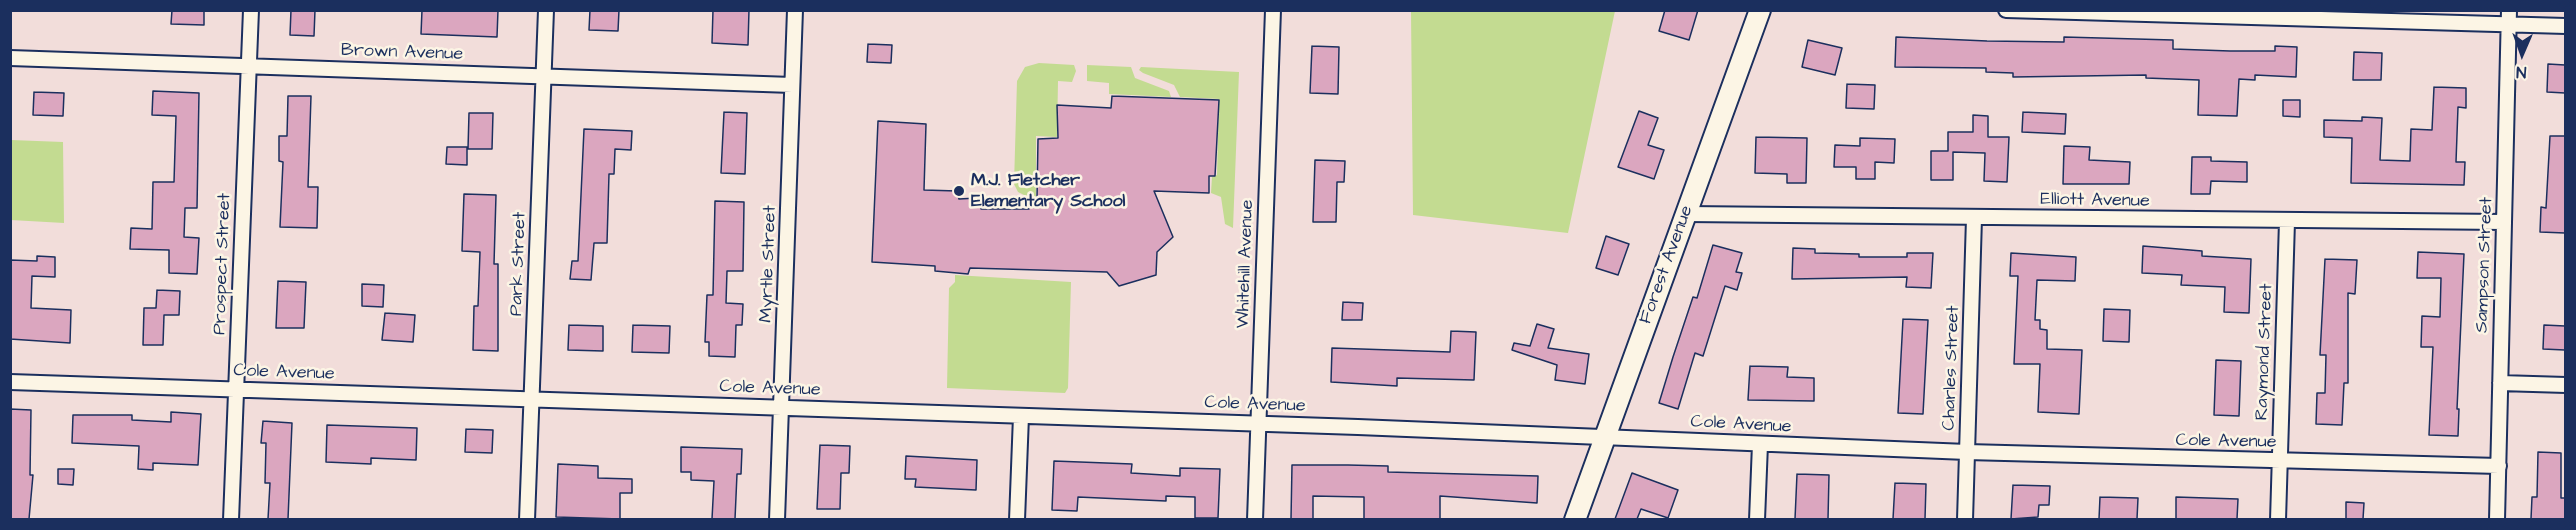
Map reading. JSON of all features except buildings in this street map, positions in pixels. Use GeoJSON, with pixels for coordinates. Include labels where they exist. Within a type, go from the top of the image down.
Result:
{"type":"FeatureCollection","features":[{"type":"Feature","properties":{"kind":"main road","name":"Forest Avenue"},"geometry":{"type":"LineString","coordinates":[[1575,519],[1760,10]]}},
{"type":"Feature","properties":{"kind":"street","name":"Prospect Street"},"geometry":{"type":"LineString","coordinates":[[231,519],[251,10]]}},
{"type":"Feature","properties":{"kind":"street","name":"Park Street"},"geometry":{"type":"LineString","coordinates":[[527,519],[546,10]]}},
{"type":"Feature","properties":{"kind":"street","name":"Myrtle Street"},"geometry":{"type":"LineString","coordinates":[[777,519],[795,10]]}},
{"type":"Feature","properties":{"kind":"street","name":"Whitehill Avenue"},"geometry":{"type":"LineString","coordinates":[[1255,519],[1273,10]]}},
{"type":"Feature","properties":{"kind":"street"},"geometry":{"type":"LineString","coordinates":[[2006,10],[2509,17],[2565,26]]}},
{"type":"Feature","properties":{"kind":"street","name":"Sampson Street"},"geometry":{"type":"LineString","coordinates":[[2497,519],[2509,17]]}},
{"type":"Feature","properties":{"kind":"street","name":"Brown Avenue"},"geometry":{"type":"LineString","coordinates":[[10,58],[792,85]]}},
{"type":"Feature","properties":{"kind":"street","name":"Elliott Avenue"},"geometry":{"type":"LineString","coordinates":[[1686,214],[2504,222]]}},
{"type":"Feature","properties":{"kind":"street","name":"Charles Street"},"geometry":{"type":"LineString","coordinates":[[1965,519],[1974,218]]}},
{"type":"Feature","properties":{"kind":"street","name":"Raymond Street"},"geometry":{"type":"LineString","coordinates":[[2278,519],[2287,221]]}},
{"type":"Feature","properties":{"kind":"street","name":"Cole Avenue"},"geometry":{"type":"LineString","coordinates":[[10,382],[1259,423],[1967,452],[2499,466]]}},
{"type":"Feature","properties":{"kind":"street"},"geometry":{"type":"LineString","coordinates":[[2500,383],[2565,385]]}},
{"type":"Feature","properties":{"kind":"street"},"geometry":{"type":"LineString","coordinates":[[1017,519],[1021,416]]}},
{"type":"Feature","properties":{"kind":"street"},"geometry":{"type":"LineString","coordinates":[[1757,519],[1760,444]]}},
{"type":"Feature","properties":{"kind":"green space"},"geometry":{"type":"Polygon","coordinates":[[[1411,11],[1615,11],[1568,233],[1413,215],[1411,11]]]}},
{"type":"Feature","properties":{"kind":"green space"},"geometry":{"type":"Polygon","coordinates":[[[1039,63],[1074,65],[1076,71],[1072,82],[1058,81],[1057,137],[1036,136],[1036,197],[1028,197],[1018,192],[1014,184],[1017,81],[1025,67],[1039,63]]]}},
{"type":"Feature","properties":{"kind":"green space"},"geometry":{"type":"Polygon","coordinates":[[[1087,65],[1131,67],[1135,78],[1169,91],[1171,97],[1109,94],[1109,83],[1087,81],[1087,65]]]}},
{"type":"Feature","properties":{"kind":"green space"},"geometry":{"type":"Polygon","coordinates":[[[1141,67],[1239,72],[1233,228],[1225,224],[1221,197],[1211,193],[1212,177],[1217,175],[1219,99],[1180,97],[1174,85],[1143,73],[1139,70],[1141,67]]]}},
{"type":"Feature","properties":{"kind":"green space"},"geometry":{"type":"Polygon","coordinates":[[[11,140],[63,142],[64,223],[11,220],[11,140]]]}},
{"type":"Feature","properties":{"kind":"green space"},"geometry":{"type":"Polygon","coordinates":[[[955,275],[1071,282],[1068,388],[1065,393],[947,388],[949,288],[955,282],[955,275]]]}},
{"type":"Feature","properties":{"kind":"place","name":"M.J. Fletcher Elementary School"},"geometry":{"type":"Point","coordinates":[959,191]}}]}
